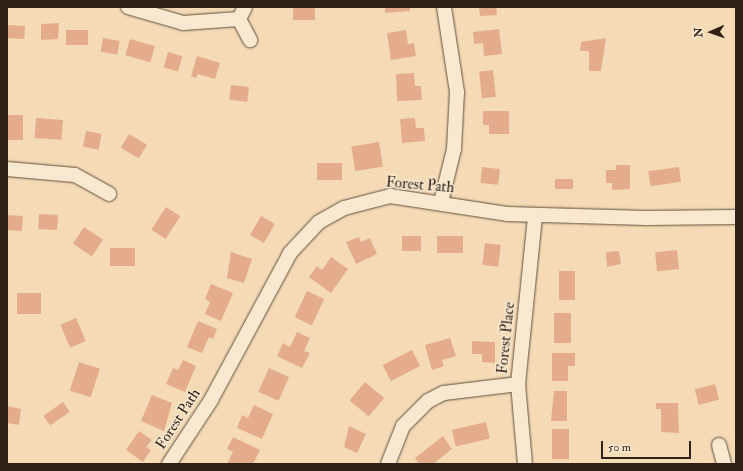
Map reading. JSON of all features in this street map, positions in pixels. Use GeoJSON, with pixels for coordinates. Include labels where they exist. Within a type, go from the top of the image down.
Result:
{"type":"FeatureCollection","features":[{"type":"Feature","properties":{"kind":"street"},"geometry":{"type":"LineString","coordinates":[[128,7],[183,23],[242,13],[250,40]]}},
{"type":"Feature","properties":{"kind":"street"},"geometry":{"type":"LineString","coordinates":[[441,202],[454,149],[457,92],[444,7]]}},
{"type":"Feature","properties":{"kind":"street"},"geometry":{"type":"LineString","coordinates":[[7,169],[75,174],[110,194]]}},
{"type":"Feature","properties":{"kind":"street","name":"Forest Path"},"geometry":{"type":"LineString","coordinates":[[169,464],[211,400],[290,253],[319,222],[344,208],[384,197],[441,202],[507,214],[535,216],[736,216]]}},
{"type":"Feature","properties":{"kind":"street","name":"Forest Place"},"geometry":{"type":"LineString","coordinates":[[525,464],[518,384],[535,216]]}},
{"type":"Feature","properties":{"kind":"street"},"geometry":{"type":"LineString","coordinates":[[388,464],[403,426],[428,401],[444,393],[518,384]]}},
{"type":"Feature","properties":{"kind":"street"},"geometry":{"type":"LineString","coordinates":[[719,445],[724,464]]}},
{"type":"Feature","properties":{"kind":"building"},"geometry":{"type":"Polygon","coordinates":[[[293,7],[315,7],[315,20],[293,20],[293,7]]]}},
{"type":"Feature","properties":{"kind":"building"},"geometry":{"type":"Polygon","coordinates":[[[385,7],[410,7],[410,11],[385,13],[385,7]]]}},
{"type":"Feature","properties":{"kind":"building"},"geometry":{"type":"Polygon","coordinates":[[[479,7],[496,7],[497,15],[480,16],[479,7]]]}},
{"type":"Feature","properties":{"kind":"building"},"geometry":{"type":"Polygon","coordinates":[[[59,23],[58,39],[41,40],[41,24],[59,23]]]}},
{"type":"Feature","properties":{"kind":"building"},"geometry":{"type":"Polygon","coordinates":[[[7,25],[25,26],[24,39],[7,38],[7,25]]]}},
{"type":"Feature","properties":{"kind":"building"},"geometry":{"type":"Polygon","coordinates":[[[499,29],[502,54],[484,56],[483,43],[474,44],[473,32],[499,29]]]}},
{"type":"Feature","properties":{"kind":"building"},"geometry":{"type":"Polygon","coordinates":[[[66,30],[88,30],[88,45],[66,45],[66,30]]]}},
{"type":"Feature","properties":{"kind":"building"},"geometry":{"type":"Polygon","coordinates":[[[406,30],[408,44],[414,43],[416,56],[391,60],[387,33],[406,30]]]}},
{"type":"Feature","properties":{"kind":"building"},"geometry":{"type":"Polygon","coordinates":[[[103,38],[120,41],[117,55],[101,52],[103,38]]]}},
{"type":"Feature","properties":{"kind":"building"},"geometry":{"type":"Polygon","coordinates":[[[606,38],[601,71],[589,71],[589,51],[580,51],[581,42],[606,38]]]}},
{"type":"Feature","properties":{"kind":"building"},"geometry":{"type":"Polygon","coordinates":[[[130,39],[155,46],[150,63],[125,55],[130,39]]]}},
{"type":"Feature","properties":{"kind":"building"},"geometry":{"type":"Polygon","coordinates":[[[168,52],[182,56],[178,72],[164,67],[168,52]]]}},
{"type":"Feature","properties":{"kind":"building"},"geometry":{"type":"Polygon","coordinates":[[[197,56],[220,63],[215,79],[198,74],[196,78],[191,76],[197,56]]]}},
{"type":"Feature","properties":{"kind":"building"},"geometry":{"type":"Polygon","coordinates":[[[493,70],[496,97],[482,98],[479,71],[493,70]]]}},
{"type":"Feature","properties":{"kind":"building"},"geometry":{"type":"Polygon","coordinates":[[[414,73],[415,86],[421,86],[422,100],[397,101],[396,74],[414,73]]]}},
{"type":"Feature","properties":{"kind":"building"},"geometry":{"type":"Polygon","coordinates":[[[231,85],[249,87],[247,102],[229,100],[231,85]]]}},
{"type":"Feature","properties":{"kind":"building"},"geometry":{"type":"Polygon","coordinates":[[[483,111],[509,111],[509,134],[489,134],[489,125],[483,125],[483,111]]]}},
{"type":"Feature","properties":{"kind":"building"},"geometry":{"type":"Polygon","coordinates":[[[7,115],[23,115],[23,140],[7,140],[7,115]]]}},
{"type":"Feature","properties":{"kind":"building"},"geometry":{"type":"Polygon","coordinates":[[[36,118],[63,120],[62,140],[35,138],[36,118]]]}},
{"type":"Feature","properties":{"kind":"building"},"geometry":{"type":"Polygon","coordinates":[[[415,118],[416,128],[424,128],[425,141],[402,143],[400,119],[415,118]]]}},
{"type":"Feature","properties":{"kind":"building"},"geometry":{"type":"Polygon","coordinates":[[[86,131],[102,134],[99,150],[83,147],[86,131]]]}},
{"type":"Feature","properties":{"kind":"building"},"geometry":{"type":"Polygon","coordinates":[[[129,134],[147,145],[139,159],[121,148],[129,134]]]}},
{"type":"Feature","properties":{"kind":"building"},"geometry":{"type":"Polygon","coordinates":[[[379,142],[383,167],[355,171],[351,146],[379,142]]]}},
{"type":"Feature","properties":{"kind":"building"},"geometry":{"type":"Polygon","coordinates":[[[317,163],[342,163],[342,180],[317,180],[317,163]]]}},
{"type":"Feature","properties":{"kind":"building"},"geometry":{"type":"Polygon","coordinates":[[[616,165],[630,165],[630,189],[612,190],[612,183],[606,183],[606,170],[616,170],[616,165]]]}},
{"type":"Feature","properties":{"kind":"building"},"geometry":{"type":"Polygon","coordinates":[[[482,167],[500,169],[498,185],[480,183],[482,167]]]}},
{"type":"Feature","properties":{"kind":"building"},"geometry":{"type":"Polygon","coordinates":[[[679,167],[681,182],[650,186],[648,171],[679,167]]]}},
{"type":"Feature","properties":{"kind":"building"},"geometry":{"type":"Polygon","coordinates":[[[555,179],[573,179],[573,189],[555,189],[555,179]]]}},
{"type":"Feature","properties":{"kind":"building"},"geometry":{"type":"Polygon","coordinates":[[[166,207],[180,216],[166,239],[151,230],[166,207]]]}},
{"type":"Feature","properties":{"kind":"building"},"geometry":{"type":"Polygon","coordinates":[[[39,214],[58,215],[57,230],[38,229],[39,214]]]}},
{"type":"Feature","properties":{"kind":"building"},"geometry":{"type":"Polygon","coordinates":[[[7,215],[23,216],[22,231],[7,230],[7,215]]]}},
{"type":"Feature","properties":{"kind":"building"},"geometry":{"type":"Polygon","coordinates":[[[261,216],[275,224],[264,243],[250,235],[261,216]]]}},
{"type":"Feature","properties":{"kind":"building"},"geometry":{"type":"Polygon","coordinates":[[[84,227],[103,240],[92,256],[73,244],[84,227]]]}},
{"type":"Feature","properties":{"kind":"building"},"geometry":{"type":"Polygon","coordinates":[[[402,236],[421,236],[421,251],[402,251],[402,236]]]}},
{"type":"Feature","properties":{"kind":"building"},"geometry":{"type":"Polygon","coordinates":[[[437,236],[463,236],[463,253],[437,253],[437,236]]]}},
{"type":"Feature","properties":{"kind":"building"},"geometry":{"type":"Polygon","coordinates":[[[359,237],[361,242],[370,238],[377,254],[356,264],[346,242],[359,237]]]}},
{"type":"Feature","properties":{"kind":"building"},"geometry":{"type":"Polygon","coordinates":[[[485,243],[501,245],[498,267],[482,265],[485,243]]]}},
{"type":"Feature","properties":{"kind":"building"},"geometry":{"type":"Polygon","coordinates":[[[110,248],[135,248],[135,266],[110,266],[110,248]]]}},
{"type":"Feature","properties":{"kind":"building"},"geometry":{"type":"Polygon","coordinates":[[[677,250],[679,269],[657,271],[655,252],[677,250]]]}},
{"type":"Feature","properties":{"kind":"building"},"geometry":{"type":"Polygon","coordinates":[[[619,251],[621,264],[607,267],[606,252],[619,251]]]}},
{"type":"Feature","properties":{"kind":"building"},"geometry":{"type":"Polygon","coordinates":[[[231,252],[252,259],[244,283],[227,278],[231,252]]]}},
{"type":"Feature","properties":{"kind":"building"},"geometry":{"type":"Polygon","coordinates":[[[331,257],[348,269],[331,293],[309,277],[317,266],[322,270],[331,257]]]}},
{"type":"Feature","properties":{"kind":"building"},"geometry":{"type":"Polygon","coordinates":[[[559,271],[575,271],[575,300],[559,300],[559,271]]]}},
{"type":"Feature","properties":{"kind":"building"},"geometry":{"type":"Polygon","coordinates":[[[211,284],[233,293],[221,321],[205,314],[210,302],[205,299],[211,284]]]}},
{"type":"Feature","properties":{"kind":"building"},"geometry":{"type":"Polygon","coordinates":[[[307,291],[324,299],[312,325],[295,317],[307,291]]]}},
{"type":"Feature","properties":{"kind":"building"},"geometry":{"type":"Polygon","coordinates":[[[17,293],[41,293],[41,314],[17,314],[17,293]]]}},
{"type":"Feature","properties":{"kind":"building"},"geometry":{"type":"Polygon","coordinates":[[[554,313],[571,313],[571,343],[554,343],[554,313]]]}},
{"type":"Feature","properties":{"kind":"building"},"geometry":{"type":"Polygon","coordinates":[[[76,318],[86,341],[70,348],[60,325],[76,318]]]}},
{"type":"Feature","properties":{"kind":"building"},"geometry":{"type":"Polygon","coordinates":[[[198,321],[217,329],[213,339],[209,337],[202,353],[187,347],[198,321]]]}},
{"type":"Feature","properties":{"kind":"building"},"geometry":{"type":"Polygon","coordinates":[[[297,332],[310,338],[304,351],[310,353],[302,368],[277,356],[283,343],[290,347],[297,332]]]}},
{"type":"Feature","properties":{"kind":"building"},"geometry":{"type":"Polygon","coordinates":[[[450,338],[456,356],[442,360],[444,366],[432,370],[425,345],[450,338]]]}},
{"type":"Feature","properties":{"kind":"building"},"geometry":{"type":"Polygon","coordinates":[[[472,341],[495,342],[495,363],[482,362],[482,354],[472,354],[472,341]]]}},
{"type":"Feature","properties":{"kind":"building"},"geometry":{"type":"Polygon","coordinates":[[[412,350],[420,366],[391,381],[383,365],[412,350]]]}},
{"type":"Feature","properties":{"kind":"building"},"geometry":{"type":"Polygon","coordinates":[[[552,353],[575,353],[575,366],[568,366],[568,381],[552,381],[552,353]]]}},
{"type":"Feature","properties":{"kind":"building"},"geometry":{"type":"Polygon","coordinates":[[[183,360],[196,366],[185,392],[166,384],[173,368],[178,370],[183,360]]]}},
{"type":"Feature","properties":{"kind":"building"},"geometry":{"type":"Polygon","coordinates":[[[79,362],[100,369],[91,397],[70,391],[79,362]]]}},
{"type":"Feature","properties":{"kind":"building"},"geometry":{"type":"Polygon","coordinates":[[[269,368],[289,377],[279,401],[258,392],[269,368]]]}},
{"type":"Feature","properties":{"kind":"building"},"geometry":{"type":"Polygon","coordinates":[[[365,382],[384,398],[369,416],[350,400],[365,382]]]}},
{"type":"Feature","properties":{"kind":"building"},"geometry":{"type":"Polygon","coordinates":[[[715,384],[719,399],[699,405],[695,389],[715,384]]]}},
{"type":"Feature","properties":{"kind":"building"},"geometry":{"type":"Polygon","coordinates":[[[554,391],[567,391],[567,421],[551,421],[554,391]]]}},
{"type":"Feature","properties":{"kind":"building"},"geometry":{"type":"Polygon","coordinates":[[[152,395],[172,403],[164,431],[141,421],[152,395]]]}},
{"type":"Feature","properties":{"kind":"building"},"geometry":{"type":"Polygon","coordinates":[[[63,402],[70,412],[50,426],[43,416],[63,402]]]}},
{"type":"Feature","properties":{"kind":"building"},"geometry":{"type":"Polygon","coordinates":[[[656,403],[678,403],[679,433],[661,432],[661,409],[656,409],[656,403]]]}},
{"type":"Feature","properties":{"kind":"building"},"geometry":{"type":"Polygon","coordinates":[[[254,405],[273,414],[262,439],[237,428],[242,415],[248,418],[254,405]]]}},
{"type":"Feature","properties":{"kind":"building"},"geometry":{"type":"Polygon","coordinates":[[[7,406],[21,409],[19,425],[7,423],[7,406]]]}},
{"type":"Feature","properties":{"kind":"building"},"geometry":{"type":"Polygon","coordinates":[[[486,422],[490,439],[456,446],[452,430],[486,422]]]}},
{"type":"Feature","properties":{"kind":"building"},"geometry":{"type":"Polygon","coordinates":[[[349,426],[366,434],[357,453],[344,447],[349,426]]]}},
{"type":"Feature","properties":{"kind":"building"},"geometry":{"type":"Polygon","coordinates":[[[552,429],[569,429],[569,459],[552,459],[552,429]]]}},
{"type":"Feature","properties":{"kind":"building"},"geometry":{"type":"Polygon","coordinates":[[[139,431],[152,440],[146,447],[151,450],[143,462],[126,450],[139,431]]]}},
{"type":"Feature","properties":{"kind":"building"},"geometry":{"type":"Polygon","coordinates":[[[443,436],[452,449],[433,464],[419,464],[415,458],[443,436]]]}},
{"type":"Feature","properties":{"kind":"building"},"geometry":{"type":"Polygon","coordinates":[[[233,437],[260,450],[253,464],[227,464],[233,452],[227,449],[233,437]]]}}]}
